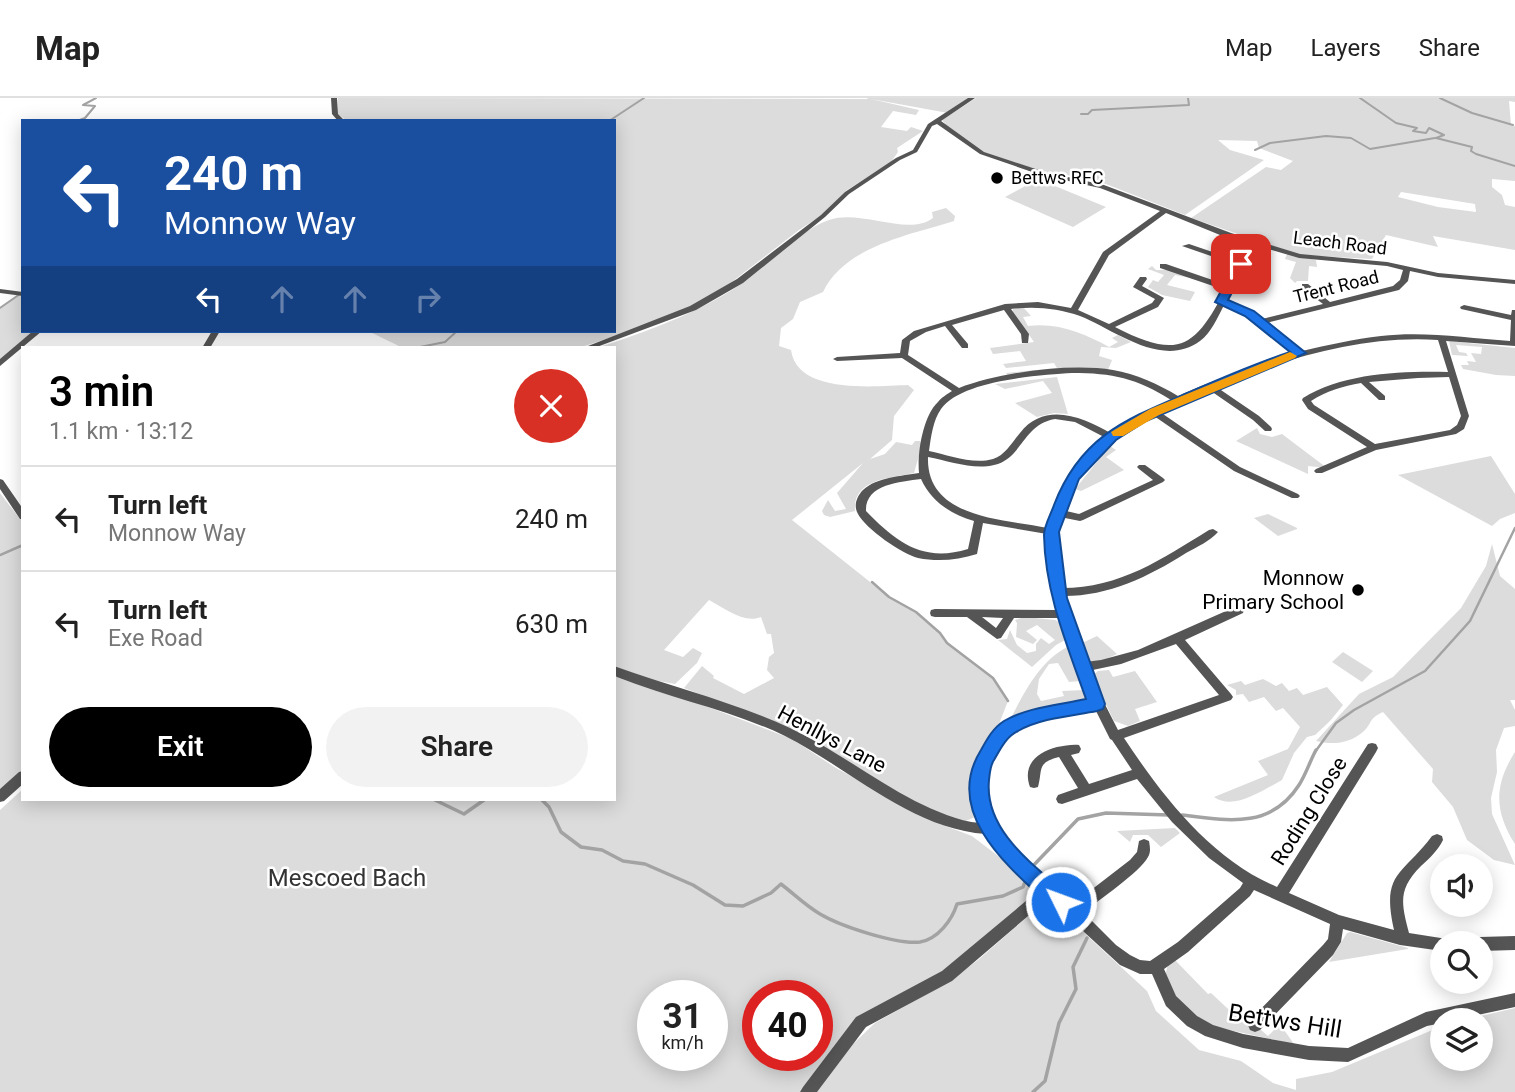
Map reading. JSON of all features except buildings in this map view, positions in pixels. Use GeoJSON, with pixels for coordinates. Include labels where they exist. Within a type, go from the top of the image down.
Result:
{"type":"FeatureCollection","features":[{"type":"Feature","properties":{"kind":"street"},"geometry":{"type":"LineString","coordinates":[[334,98],[335,114],[340,119]]}},
{"type":"Feature","properties":{"kind":"street"},"geometry":{"type":"LineString","coordinates":[[592,346],[693,308],[732,285],[823,216],[847,193],[898,159],[915,151],[926,130],[972,98]]}},
{"type":"Feature","properties":{"kind":"street","name":"Leach Road"},"geometry":{"type":"LineString","coordinates":[[937,121],[982,153],[1043,174],[1088,181],[1253,242],[1310,258],[1361,261],[1468,279],[1515,282]]}},
{"type":"Feature","properties":{"kind":"street"},"geometry":{"type":"LineString","coordinates":[[1073,311],[1106,254],[1166,211]]}},
{"type":"Feature","properties":{"kind":"street"},"geometry":{"type":"LineString","coordinates":[[904,355],[904,344],[910,337],[1005,306],[1034,304],[1073,311],[1145,344],[1168,347],[1184,345],[1203,334],[1253,242]]}},
{"type":"Feature","properties":{"kind":"street"},"geometry":{"type":"LineString","coordinates":[[1186,246],[1241,264]]}},
{"type":"Feature","properties":{"kind":"street"},"geometry":{"type":"LineString","coordinates":[[1163,266],[1228,288]]}},
{"type":"Feature","properties":{"kind":"street","name":"Trent Road"},"geometry":{"type":"LineString","coordinates":[[1260,322],[1396,288],[1404,281],[1407,268]]}},
{"type":"Feature","properties":{"kind":"street"},"geometry":{"type":"LineString","coordinates":[[1110,327],[1155,304],[1160,298],[1137,287],[1143,279]]}},
{"type":"Feature","properties":{"kind":"street"},"geometry":{"type":"LineString","coordinates":[[1305,286],[1329,305]]}},
{"type":"Feature","properties":{"kind":"street"},"geometry":{"type":"LineString","coordinates":[[0,291],[21,294]]}},
{"type":"Feature","properties":{"kind":"street"},"geometry":{"type":"LineString","coordinates":[[1221,302],[1242,309],[1299,353]]}},
{"type":"Feature","properties":{"kind":"street"},"geometry":{"type":"LineString","coordinates":[[1005,306],[1025,334],[1025,341]]}},
{"type":"Feature","properties":{"kind":"street"},"geometry":{"type":"LineString","coordinates":[[1430,942],[1403,939],[1337,921],[1251,882],[1209,849],[1167,807],[1139,773],[1114,736],[1097,704],[1057,592],[1052,532],[1072,478],[1090,455],[1111,437],[1154,412],[1212,387],[1299,353],[1338,343],[1441,337],[1514,344],[1514,316],[1464,307]]}},
{"type":"Feature","properties":{"kind":"street"},"geometry":{"type":"LineString","coordinates":[[947,324],[965,346]]}},
{"type":"Feature","properties":{"kind":"street"},"geometry":{"type":"LineString","coordinates":[[0,363],[36,333]]}},
{"type":"Feature","properties":{"kind":"street"},"geometry":{"type":"LineString","coordinates":[[1319,471],[1374,447],[1453,432],[1461,427],[1465,416],[1449,356],[1441,337]]}},
{"type":"Feature","properties":{"kind":"street"},"geometry":{"type":"LineString","coordinates":[[838,359],[904,355],[957,391]]}},
{"type":"Feature","properties":{"kind":"street"},"geometry":{"type":"LineString","coordinates":[[1052,532],[961,512],[931,491],[924,475],[924,453],[937,410],[957,391],[1002,378],[1110,372],[1148,383],[1179,401]]}},
{"type":"Feature","properties":{"kind":"street"},"geometry":{"type":"LineString","coordinates":[[1374,447],[1311,407],[1306,400],[1327,390],[1363,381],[1419,374],[1452,375]]}},
{"type":"Feature","properties":{"kind":"street"},"geometry":{"type":"LineString","coordinates":[[1363,381],[1382,398]]}},
{"type":"Feature","properties":{"kind":"street"},"geometry":{"type":"LineString","coordinates":[[1212,387],[1268,429]]}},
{"type":"Feature","properties":{"kind":"street"},"geometry":{"type":"LineString","coordinates":[[1154,412],[1237,469],[1295,496]]}},
{"type":"Feature","properties":{"kind":"street"},"geometry":{"type":"LineString","coordinates":[[924,453],[995,461],[1009,454],[1032,424],[1055,416],[1086,422],[1111,437]]}},
{"type":"Feature","properties":{"kind":"street"},"geometry":{"type":"LineString","coordinates":[[1059,513],[1080,519],[1160,480],[1142,467]]}},
{"type":"Feature","properties":{"kind":"street"},"geometry":{"type":"LineString","coordinates":[[924,475],[878,485],[865,492],[860,502],[861,512],[906,550],[922,555],[966,554],[973,551],[979,518]]}},
{"type":"Feature","properties":{"kind":"street"},"geometry":{"type":"LineString","coordinates":[[0,482],[21,514]]}},
{"type":"Feature","properties":{"kind":"street"},"geometry":{"type":"LineString","coordinates":[[1057,592],[1092,592],[1134,579],[1213,533]]}},
{"type":"Feature","properties":{"kind":"street"},"geometry":{"type":"LineString","coordinates":[[1082,667],[1109,664],[1240,610]]}},
{"type":"Feature","properties":{"kind":"street"},"geometry":{"type":"LineString","coordinates":[[935,613],[1063,614]]}},
{"type":"Feature","properties":{"kind":"street"},"geometry":{"type":"LineString","coordinates":[[970,613],[997,635],[1011,614]]}},
{"type":"Feature","properties":{"kind":"street"},"geometry":{"type":"LineString","coordinates":[[1114,736],[1227,697],[1177,637]]}},
{"type":"Feature","properties":{"kind":"street","name":"Henllys Lane"},"geometry":{"type":"LineString","coordinates":[[616,671],[804,741],[834,762],[943,821],[979,830],[990,829]]}},
{"type":"Feature","properties":{"kind":"street"},"geometry":{"type":"LineString","coordinates":[[1097,704],[1030,718],[1010,726],[999,735],[982,764],[978,779],[981,811],[990,829],[1021,866],[1125,960],[1137,966],[1156,966],[1244,892],[1251,882]]}},
{"type":"Feature","properties":{"kind":"street","name":"Roding Close"},"geometry":{"type":"LineString","coordinates":[[1280,895],[1371,748]]}},
{"type":"Feature","properties":{"kind":"street"},"geometry":{"type":"LineString","coordinates":[[1034,783],[1034,764],[1044,755],[1068,750],[1086,790]]}},
{"type":"Feature","properties":{"kind":"street"},"geometry":{"type":"LineString","coordinates":[[1062,799],[1139,773]]}},
{"type":"Feature","properties":{"kind":"street"},"geometry":{"type":"LineString","coordinates":[[0,797],[21,778]]}},
{"type":"Feature","properties":{"kind":"street"},"geometry":{"type":"LineString","coordinates":[[1403,939],[1397,910],[1398,887],[1404,875],[1437,840]]}},
{"type":"Feature","properties":{"kind":"street"},"geometry":{"type":"LineString","coordinates":[[1073,912],[1135,864],[1143,854],[1144,845]]}},
{"type":"Feature","properties":{"kind":"street"},"geometry":{"type":"LineString","coordinates":[[808,1092],[861,1022],[947,976],[1043,887]]}},
{"type":"Feature","properties":{"kind":"street"},"geometry":{"type":"LineString","coordinates":[[1255,1025],[1328,950],[1334,942],[1337,921]]}},
{"type":"Feature","properties":{"kind":"street"},"geometry":{"type":"LineString","coordinates":[[1493,944],[1515,943]]}},
{"type":"Feature","properties":{"kind":"street","name":"Bettws Hill"},"geometry":{"type":"LineString","coordinates":[[1156,966],[1171,1001],[1192,1021],[1210,1031],[1243,1041],[1309,1053],[1348,1055],[1426,1019],[1515,1000]]}},
{"type":"Feature","properties":{"kind":"green space"},"geometry":{"type":"Polygon","coordinates":[[[338,98],[968,98],[948,113],[871,99],[919,110],[916,115],[893,111],[881,127],[907,131],[911,127],[923,131],[897,148],[898,152],[891,162],[847,190],[822,215],[728,285],[690,307],[584,346],[399,346],[372,333],[616,333],[616,119],[344,119],[338,114],[338,98]]]}},
{"type":"Feature","properties":{"kind":"green space"},"geometry":{"type":"Polygon","coordinates":[[[976,98],[1515,98],[1515,102],[1509,101],[1511,125],[1515,126],[1515,181],[1492,179],[1492,187],[1502,195],[1505,205],[1515,207],[1515,250],[1433,236],[1438,247],[1386,235],[1372,259],[1300,255],[1191,218],[1266,167],[1281,170],[1293,161],[1259,148],[1257,141],[1218,140],[1230,150],[1264,160],[1185,215],[1093,179],[1046,172],[982,153],[953,133],[942,120],[976,98]],[[1401,192],[1398,197],[1438,207],[1476,212],[1475,204],[1401,192]]]}},
{"type":"Feature","properties":{"kind":"green space"},"geometry":{"type":"Polygon","coordinates":[[[1038,179],[1106,207],[1073,227],[1005,197],[1038,179]]]}},
{"type":"Feature","properties":{"kind":"green space"},"geometry":{"type":"Polygon","coordinates":[[[946,208],[955,216],[954,221],[880,244],[847,263],[833,276],[823,292],[800,302],[793,319],[781,328],[779,346],[791,350],[796,364],[807,375],[822,381],[859,386],[908,385],[914,390],[894,416],[892,440],[870,459],[885,454],[896,442],[912,445],[915,441],[920,441],[922,445],[914,473],[866,486],[856,500],[855,511],[830,517],[824,515],[822,511],[828,500],[835,511],[846,509],[837,493],[863,463],[792,520],[889,597],[916,612],[940,633],[947,643],[993,678],[1008,701],[995,734],[976,757],[972,788],[975,817],[963,822],[938,814],[826,753],[810,734],[799,733],[684,688],[702,666],[713,678],[744,694],[774,678],[767,670],[769,657],[774,653],[771,634],[767,634],[761,617],[741,617],[709,600],[664,650],[683,657],[693,648],[702,653],[697,663],[675,684],[648,679],[616,667],[616,346],[603,346],[670,322],[722,296],[749,278],[804,233],[829,220],[855,218],[911,225],[933,218],[932,212],[946,208]]]}},
{"type":"Feature","properties":{"kind":"green space"},"geometry":{"type":"Polygon","coordinates":[[[1287,254],[1316,260],[1317,267],[1309,266],[1308,281],[1295,283],[1290,278],[1296,262],[1285,259],[1287,254]]]}},
{"type":"Feature","properties":{"kind":"green space"},"geometry":{"type":"Polygon","coordinates":[[[1152,266],[1156,270],[1170,270],[1196,279],[1175,275],[1167,285],[1195,292],[1190,301],[1162,295],[1148,287],[1153,280],[1158,282],[1164,275],[1148,269],[1152,266]]]}},
{"type":"Feature","properties":{"kind":"green space"},"geometry":{"type":"Polygon","coordinates":[[[21,295],[21,333],[33,333],[0,361],[0,308],[21,295]]]}},
{"type":"Feature","properties":{"kind":"green space"},"geometry":{"type":"Polygon","coordinates":[[[1017,307],[1023,307],[1031,316],[1023,317],[1028,326],[1071,330],[1109,347],[1118,342],[1112,338],[1118,335],[1131,342],[1116,348],[1101,347],[1099,356],[1112,360],[1108,370],[1008,376],[1006,373],[1057,368],[1054,363],[1006,368],[1003,364],[1026,361],[1020,351],[993,354],[990,348],[1034,342],[1013,312],[1017,307]]]}},
{"type":"Feature","properties":{"kind":"green space"},"geometry":{"type":"Polygon","coordinates":[[[1449,341],[1515,348],[1515,376],[1463,369],[1461,365],[1469,365],[1467,361],[1476,362],[1471,353],[1481,354],[1482,347],[1456,345],[1459,352],[1468,356],[1452,355],[1449,341]]]}},
{"type":"Feature","properties":{"kind":"green space"},"geometry":{"type":"Polygon","coordinates":[[[1057,377],[1068,414],[1054,413],[1037,417],[1015,403],[1052,393],[1043,381],[1005,389],[995,384],[1057,377]]]}},
{"type":"Feature","properties":{"kind":"green space"},"geometry":{"type":"Polygon","coordinates":[[[1257,428],[1260,434],[1272,437],[1282,434],[1327,468],[1308,466],[1308,474],[1236,441],[1257,428]]]}},
{"type":"Feature","properties":{"kind":"green space"},"geometry":{"type":"Polygon","coordinates":[[[1110,446],[1116,450],[1106,457],[1124,470],[1081,491],[1075,489],[1110,446]]]}},
{"type":"Feature","properties":{"kind":"green space"},"geometry":{"type":"Polygon","coordinates":[[[1491,456],[1515,494],[1515,513],[1500,519],[1492,526],[1398,475],[1491,456]]]}},
{"type":"Feature","properties":{"kind":"green space"},"geometry":{"type":"Polygon","coordinates":[[[0,493],[21,520],[21,773],[0,793],[0,493]]]}},
{"type":"Feature","properties":{"kind":"green space"},"geometry":{"type":"Polygon","coordinates":[[[1268,514],[1297,529],[1278,536],[1254,518],[1268,514]]]}},
{"type":"Feature","properties":{"kind":"green space"},"geometry":{"type":"Polygon","coordinates":[[[1492,544],[1500,576],[1515,589],[1515,700],[1510,700],[1515,710],[1515,726],[1504,728],[1496,750],[1497,772],[1491,798],[1492,814],[1515,865],[1494,860],[1493,854],[1486,854],[1467,840],[1453,807],[1432,782],[1433,769],[1383,712],[1353,739],[1335,743],[1316,741],[1359,694],[1393,677],[1461,608],[1486,566],[1492,544]]]}},
{"type":"Feature","properties":{"kind":"green space"},"geometry":{"type":"Polygon","coordinates":[[[1024,617],[1055,620],[1063,624],[1067,639],[1056,645],[1032,667],[998,640],[1007,639],[1010,630],[1017,645],[1027,653],[1036,651],[1036,644],[1041,638],[1049,644],[1055,640],[1037,625],[1026,631],[1037,640],[1033,644],[1016,637],[1015,620],[1024,617]]]}},
{"type":"Feature","properties":{"kind":"green space"},"geometry":{"type":"Polygon","coordinates":[[[1097,636],[1117,654],[1099,662],[1088,662],[1079,652],[1080,644],[1097,636]]]}},
{"type":"Feature","properties":{"kind":"green space"},"geometry":{"type":"Polygon","coordinates":[[[1067,647],[1081,681],[1069,682],[1058,663],[1049,664],[1039,679],[1037,694],[1041,701],[1064,696],[1062,691],[1084,690],[1088,698],[1085,702],[1024,715],[1009,722],[1040,670],[1067,647]]]}},
{"type":"Feature","properties":{"kind":"green space"},"geometry":{"type":"Polygon","coordinates":[[[1343,652],[1373,671],[1362,682],[1332,662],[1343,652]]]}},
{"type":"Feature","properties":{"kind":"green space"},"geometry":{"type":"Polygon","coordinates":[[[1109,670],[1113,677],[1135,671],[1157,702],[1135,709],[1140,721],[1128,726],[1114,721],[1092,676],[1098,671],[1109,670]]]}},
{"type":"Feature","properties":{"kind":"green space","name":"Mescoed Bach"},"geometry":{"type":"Polygon","coordinates":[[[616,676],[674,694],[792,739],[836,768],[940,824],[972,836],[1027,878],[1030,890],[1029,900],[958,964],[855,1022],[833,1052],[833,980],[742,980],[742,1071],[819,1071],[803,1092],[0,1092],[0,810],[21,791],[21,801],[616,801],[616,676]]]}},
{"type":"Feature","properties":{"kind":"green space"},"geometry":{"type":"Polygon","coordinates":[[[1263,679],[1276,686],[1282,683],[1289,691],[1297,688],[1303,695],[1327,687],[1343,705],[1315,735],[1307,737],[1294,753],[1282,780],[1248,798],[1222,801],[1214,797],[1268,775],[1258,761],[1288,749],[1300,727],[1283,708],[1276,711],[1264,697],[1249,702],[1243,694],[1236,695],[1236,690],[1227,685],[1241,681],[1245,685],[1263,679]]]}},
{"type":"Feature","properties":{"kind":"green space"},"geometry":{"type":"Polygon","coordinates":[[[1515,752],[1515,844],[1503,820],[1499,798],[1503,776],[1515,752]]]}},
{"type":"Feature","properties":{"kind":"green space"},"geometry":{"type":"Polygon","coordinates":[[[1175,828],[1180,833],[1161,847],[1148,835],[1133,835],[1130,842],[1117,831],[1175,828]]]}},
{"type":"Feature","properties":{"kind":"green space"},"geometry":{"type":"Polygon","coordinates":[[[1035,910],[1055,910],[1068,918],[1147,991],[1156,1011],[1199,1050],[1241,1061],[1273,1083],[1296,1090],[1296,1079],[1332,1072],[1430,1031],[1430,1071],[1493,1071],[1493,1013],[1515,1008],[1515,1092],[815,1092],[853,1044],[875,1023],[945,984],[978,960],[1035,910]]]}},
{"type":"Feature","properties":{"kind":"green space"},"geometry":{"type":"Polygon","coordinates":[[[1350,932],[1408,948],[1408,949],[1329,962],[1350,932]]]}},
{"type":"Feature","properties":{"kind":"green space"},"geometry":{"type":"Polygon","coordinates":[[[1175,960],[1208,994],[1211,993],[1242,1022],[1247,1018],[1268,1036],[1277,1027],[1282,1027],[1294,1044],[1211,1026],[1179,1005],[1165,976],[1168,964],[1175,960]]]}},
{"type":"Feature","properties":{"kind":"waterway"},"geometry":{"type":"LineString","coordinates":[[82,119],[95,106],[83,105],[96,98]]}},
{"type":"Feature","properties":{"kind":"waterway"},"geometry":{"type":"LineString","coordinates":[[612,119],[644,98]]}},
{"type":"Feature","properties":{"kind":"waterway"},"geometry":{"type":"LineString","coordinates":[[1081,114],[1088,114],[1092,110],[1189,105],[1188,98]]}},
{"type":"Feature","properties":{"kind":"waterway"},"geometry":{"type":"LineString","coordinates":[[1360,98],[1396,123],[1417,128],[1413,131],[1426,133],[1429,128],[1444,135],[1436,138],[1472,147],[1471,151],[1476,154],[1515,166]]}},
{"type":"Feature","properties":{"kind":"waterway"},"geometry":{"type":"LineString","coordinates":[[1440,98],[1472,113],[1513,125]]}},
{"type":"Feature","properties":{"kind":"waterway"},"geometry":{"type":"LineString","coordinates":[[1255,150],[1270,143],[1326,136],[1351,138],[1370,149],[1435,138]]}},
{"type":"Feature","properties":{"kind":"waterway"},"geometry":{"type":"LineString","coordinates":[[0,308],[20,294]]}},
{"type":"Feature","properties":{"kind":"waterway"},"geometry":{"type":"LineString","coordinates":[[425,346],[445,342],[455,333]]}},
{"type":"Feature","properties":{"kind":"waterway"},"geometry":{"type":"LineString","coordinates":[[1315,752],[1336,723],[1354,710],[1425,671],[1470,621],[1515,528]]}},
{"type":"Feature","properties":{"kind":"waterway"},"geometry":{"type":"LineString","coordinates":[[0,555],[21,546]]}},
{"type":"Feature","properties":{"kind":"waterway"},"geometry":{"type":"LineString","coordinates":[[872,582],[889,597],[916,612],[940,633],[947,643],[993,678],[1008,701]]}},
{"type":"Feature","properties":{"kind":"waterway"},"geometry":{"type":"LineString","coordinates":[[1182,815],[1232,820],[1247,819],[1275,809],[1288,799],[1299,785],[1315,752]]}},
{"type":"Feature","properties":{"kind":"waterway"},"geometry":{"type":"LineString","coordinates":[[437,801],[464,814],[483,801]]}},
{"type":"Feature","properties":{"kind":"waterway"},"geometry":{"type":"LineString","coordinates":[[543,801],[549,807],[561,832],[581,847],[602,850],[623,861],[645,864],[693,885],[725,905],[743,906],[771,893],[781,884],[829,919],[897,941],[927,940],[943,928],[957,904],[1003,896],[1023,887],[1026,879]]}},
{"type":"Feature","properties":{"kind":"waterway"},"geometry":{"type":"LineString","coordinates":[[1030,869],[1078,819],[1106,813],[1169,815]]}},
{"type":"Feature","properties":{"kind":"waterway"},"geometry":{"type":"LineString","coordinates":[[1033,1092],[1045,1081],[1059,1023],[1076,989],[1073,967],[1087,938]]}},
{"type":"Feature","properties":{"kind":"slow traffic"},"geometry":{"type":"LineString","coordinates":[[1118,432],[1154,412],[1290,356]]}},
{"type":"Feature","properties":{"kind":"place","name":"Bettws RFC"},"geometry":{"type":"Point","coordinates":[997,178]}},
{"type":"Feature","properties":{"kind":"place","name":"Monnow Primary School"},"geometry":{"type":"Point","coordinates":[1358,590]}},
{"type":"Feature","properties":{"kind":"route"},"geometry":{"type":"LineString","coordinates":[[1061,902],[995,838],[981,811],[978,779],[982,764],[999,735],[1010,726],[1030,718],[1097,704],[1072,641],[1054,571],[1052,532],[1064,495],[1083,463],[1111,437],[1141,418],[1299,353],[1250,313],[1221,302],[1241,264]]}}]}
